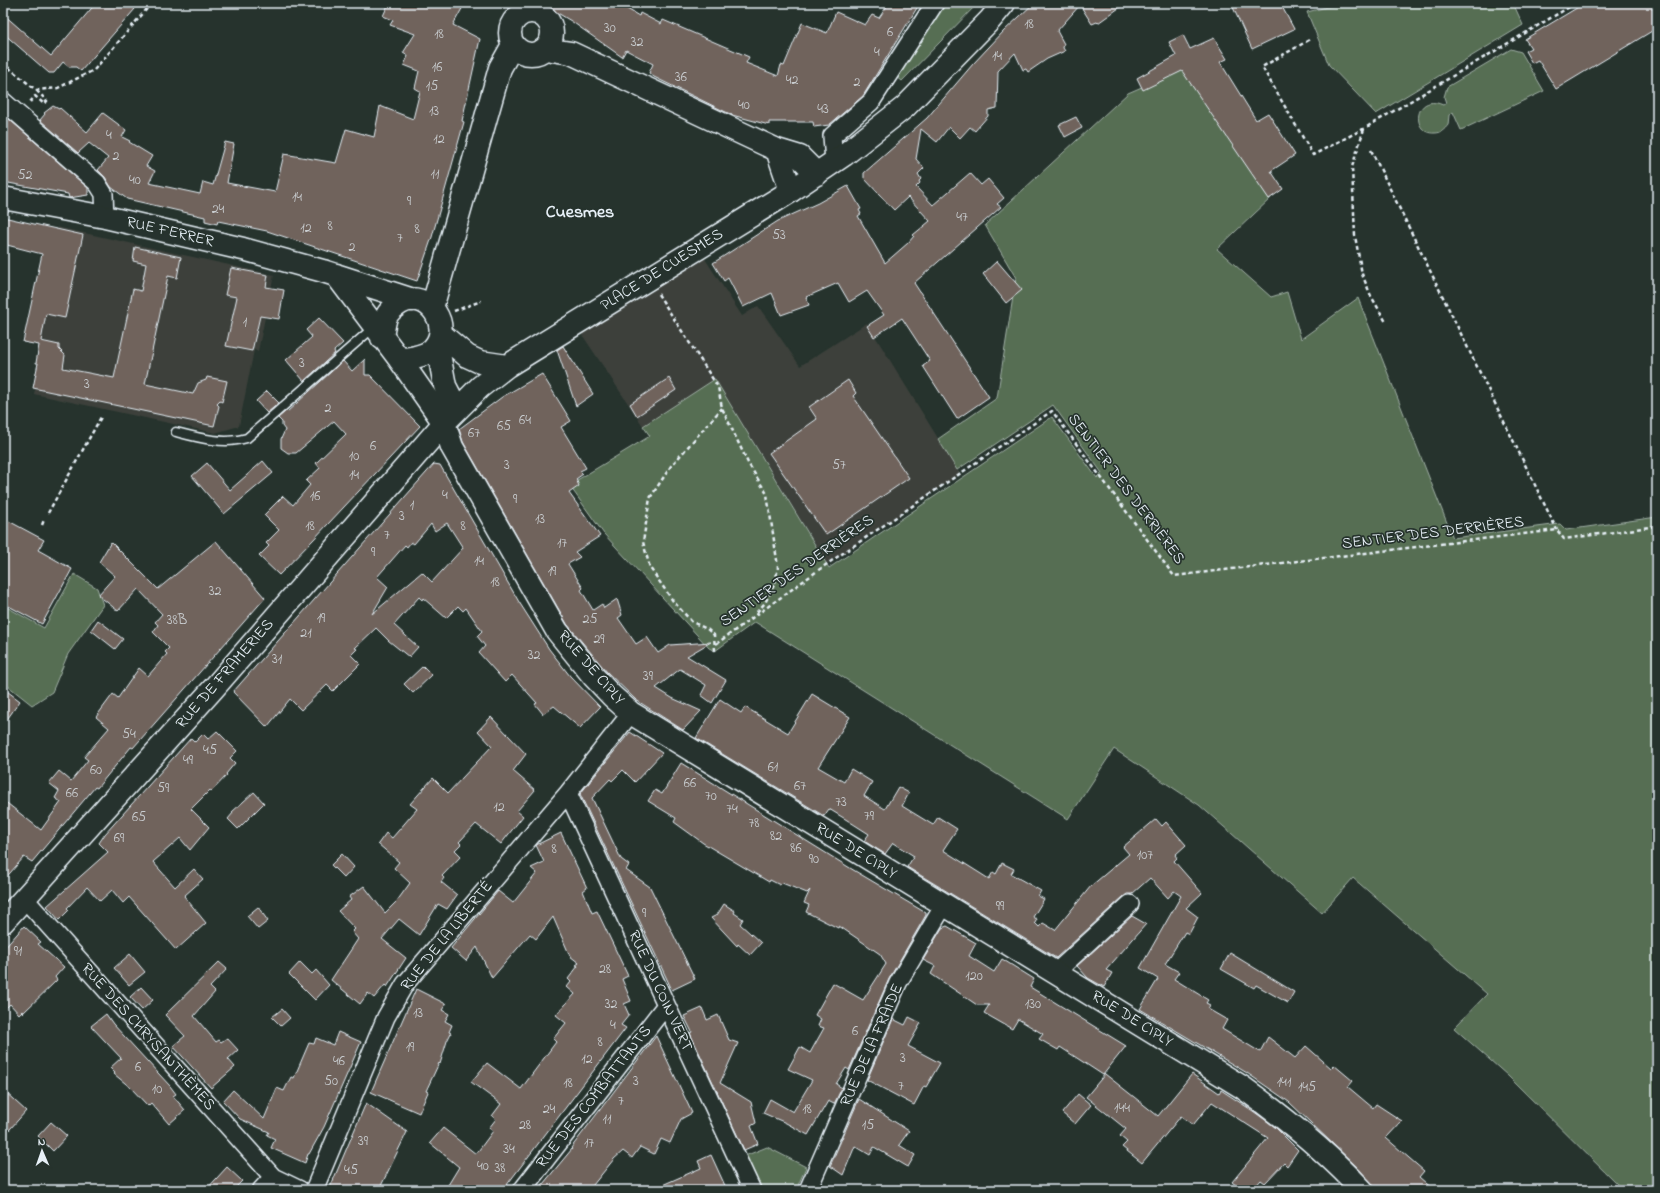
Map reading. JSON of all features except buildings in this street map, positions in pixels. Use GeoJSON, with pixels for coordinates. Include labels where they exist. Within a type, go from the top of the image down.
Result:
{"type":"FeatureCollection","features":[{"type":"Feature","properties":{"kind":"street"},"geometry":{"type":"LineString","coordinates":[[549,41],[777,150],[800,157],[825,168],[832,136],[870,102],[935,3]]}},
{"type":"Feature","properties":{"kind":"street","name":"PLACE DE CUESMES"},"geometry":{"type":"LineString","coordinates":[[450,416],[480,387],[507,366],[791,191],[825,168],[905,107],[1004,3]]}},
{"type":"Feature","properties":{"kind":"street"},"geometry":{"type":"LineString","coordinates":[[518,8],[541,14],[546,18],[551,25],[549,41],[538,53],[532,54],[523,53],[513,45],[509,34],[510,26],[518,8]]}},
{"type":"Feature","properties":{"kind":"street"},"geometry":{"type":"LineString","coordinates":[[400,360],[420,356],[429,351],[432,320],[500,68],[513,45]]}},
{"type":"Feature","properties":{"kind":"street"},"geometry":{"type":"LineString","coordinates":[[3,100],[97,183],[104,194],[105,216]]}},
{"type":"Feature","properties":{"kind":"street"},"geometry":{"type":"LineString","coordinates":[[777,150],[791,191]]}},
{"type":"Feature","properties":{"kind":"street","name":"RUE FERRER"},"geometry":{"type":"LineString","coordinates":[[3,198],[105,216],[244,248],[336,275],[432,320]]}},
{"type":"Feature","properties":{"kind":"street"},"geometry":{"type":"LineString","coordinates":[[336,275],[400,360],[450,416]]}},
{"type":"Feature","properties":{"kind":"street"},"geometry":{"type":"LineString","coordinates":[[378,332],[392,309],[403,301],[432,320],[467,356],[480,362],[507,366]]}},
{"type":"Feature","properties":{"kind":"street"},"geometry":{"type":"LineString","coordinates":[[432,320],[450,416]]}},
{"type":"Feature","properties":{"kind":"street","name":"RUE DE CIPLY"},"geometry":{"type":"LineString","coordinates":[[450,416],[452,447],[557,631],[594,677],[612,696],[631,712],[944,906],[1056,972],[1242,1087],[1291,1123],[1338,1164],[1362,1190]]}},
{"type":"Feature","properties":{"kind":"street","name":"RUE DE FRAMERIES"},"geometry":{"type":"LineString","coordinates":[[3,922],[212,689],[450,416]]}},
{"type":"Feature","properties":{"kind":"street","name":"RUE DE LA LIBERTÉ"},"geometry":{"type":"LineString","coordinates":[[314,1190],[386,1018],[405,984],[568,793],[631,712]]}},
{"type":"Feature","properties":{"kind":"street","name":"RUE DU COIN VERT"},"geometry":{"type":"LineString","coordinates":[[568,793],[752,1190]]}},
{"type":"Feature","properties":{"kind":"street","name":"RUE DES CHRYSANTHÈMES"},"geometry":{"type":"LineString","coordinates":[[24,898],[273,1177],[300,1190]]}},
{"type":"Feature","properties":{"kind":"street"},"geometry":{"type":"LineString","coordinates":[[1056,972],[1130,904]]}},
{"type":"Feature","properties":{"kind":"street","name":"RUE DE LA FRAIDE"},"geometry":{"type":"LineString","coordinates":[[808,1190],[898,983],[944,906]]}},
{"type":"Feature","properties":{"kind":"street","name":"RUE DES COMBATTANTS"},"geometry":{"type":"LineString","coordinates":[[522,1190],[666,1005]]}},
{"type":"Feature","properties":{"kind":"street"},"geometry":{"type":"LineString","coordinates":[[261,1190],[273,1177]]}},
{"type":"Feature","properties":{"kind":"lane"},"geometry":{"type":"LineString","coordinates":[[176,432],[223,441],[236,441],[248,438],[378,332]]}},
{"type":"Feature","properties":{"kind":"path"},"geometry":{"type":"LineString","coordinates":[[36,90],[58,88],[94,70],[146,10],[150,3]]}},
{"type":"Feature","properties":{"kind":"path"},"geometry":{"type":"LineString","coordinates":[[1309,40],[1262,68],[1313,155],[1364,128],[1576,3]]}},
{"type":"Feature","properties":{"kind":"path"},"geometry":{"type":"LineString","coordinates":[[3,63],[47,101],[44,104],[35,96],[19,114]]}},
{"type":"Feature","properties":{"kind":"path"},"geometry":{"type":"LineString","coordinates":[[1364,128],[1352,167],[1355,236],[1362,274],[1386,322]]}},
{"type":"Feature","properties":{"kind":"path"},"geometry":{"type":"LineString","coordinates":[[1371,150],[1557,530],[1564,539],[1657,526]]}},
{"type":"Feature","properties":{"kind":"path"},"geometry":{"type":"LineString","coordinates":[[648,279],[718,387],[722,408],[748,463],[767,494],[772,518],[778,567],[775,583],[765,603],[753,617]]}},
{"type":"Feature","properties":{"kind":"path"},"geometry":{"type":"LineString","coordinates":[[432,320],[481,301]]}},
{"type":"Feature","properties":{"kind":"path"},"geometry":{"type":"LineString","coordinates":[[715,651],[716,644],[714,635],[707,629],[692,622],[673,601],[650,568],[643,542],[650,498],[672,466],[722,408]]}},
{"type":"Feature","properties":{"kind":"path","name":"SENTIER DES DERRIÈRES"},"geometry":{"type":"LineString","coordinates":[[716,644],[827,564],[1052,411],[1174,576],[1557,530]]}},
{"type":"Feature","properties":{"kind":"path"},"geometry":{"type":"LineString","coordinates":[[48,513],[101,417]]}},
{"type":"Feature","properties":{"kind":"path"},"geometry":{"type":"LineString","coordinates":[[42,525],[44,520]]}},
{"type":"Feature","properties":{"kind":"shaded area"},"geometry":{"type":"Polygon","coordinates":[[[57,227],[274,275],[258,351],[254,350],[239,426],[215,433],[34,394],[46,341],[32,338],[57,227]]]}},
{"type":"Feature","properties":{"kind":"shaded area"},"geometry":{"type":"Polygon","coordinates":[[[698,248],[742,316],[758,306],[800,366],[867,323],[960,474],[827,564],[715,379],[643,426],[575,324],[698,248]]]}},
{"type":"Feature","properties":{"kind":"green space"},"geometry":{"type":"Polygon","coordinates":[[[942,3],[978,3],[902,81],[896,76],[942,3]]]}},
{"type":"Feature","properties":{"kind":"green space"},"geometry":{"type":"Polygon","coordinates":[[[1343,3],[1513,3],[1523,25],[1376,114],[1329,65],[1307,12],[1343,3]]]}},
{"type":"Feature","properties":{"kind":"green space"},"geometry":{"type":"Polygon","coordinates":[[[1511,49],[1521,52],[1544,91],[1461,130],[1453,112],[1449,115],[1448,125],[1441,132],[1427,132],[1422,128],[1419,122],[1419,115],[1421,109],[1426,104],[1433,103],[1443,105],[1446,103],[1444,97],[1447,87],[1511,49]]]}},
{"type":"Feature","properties":{"kind":"green space"},"geometry":{"type":"Polygon","coordinates":[[[1183,69],[1271,198],[1217,249],[1271,297],[1287,292],[1301,339],[1358,298],[1453,538],[1560,524],[1566,530],[1657,517],[1657,1190],[1623,1190],[1508,1076],[1454,1028],[1487,994],[1353,878],[1322,913],[1199,805],[1114,749],[1068,819],[755,622],[715,651],[709,648],[604,534],[569,485],[650,436],[643,426],[715,379],[829,568],[1052,417],[1097,478],[1102,473],[1053,405],[957,470],[938,439],[997,398],[1016,278],[985,225],[1128,93],[1183,69]]]}},
{"type":"Feature","properties":{"kind":"green space"},"geometry":{"type":"Polygon","coordinates":[[[74,574],[97,588],[103,605],[68,654],[52,692],[32,705],[3,682],[3,605],[44,628],[74,574]]]}},
{"type":"Feature","properties":{"kind":"green space"},"geometry":{"type":"Polygon","coordinates":[[[767,1147],[806,1167],[796,1190],[760,1190],[745,1156],[767,1147]]]}},
{"type":"Feature","properties":{"kind":"district","name":"Cuesmes"},"geometry":{"type":"Point","coordinates":[580,213]}}]}
